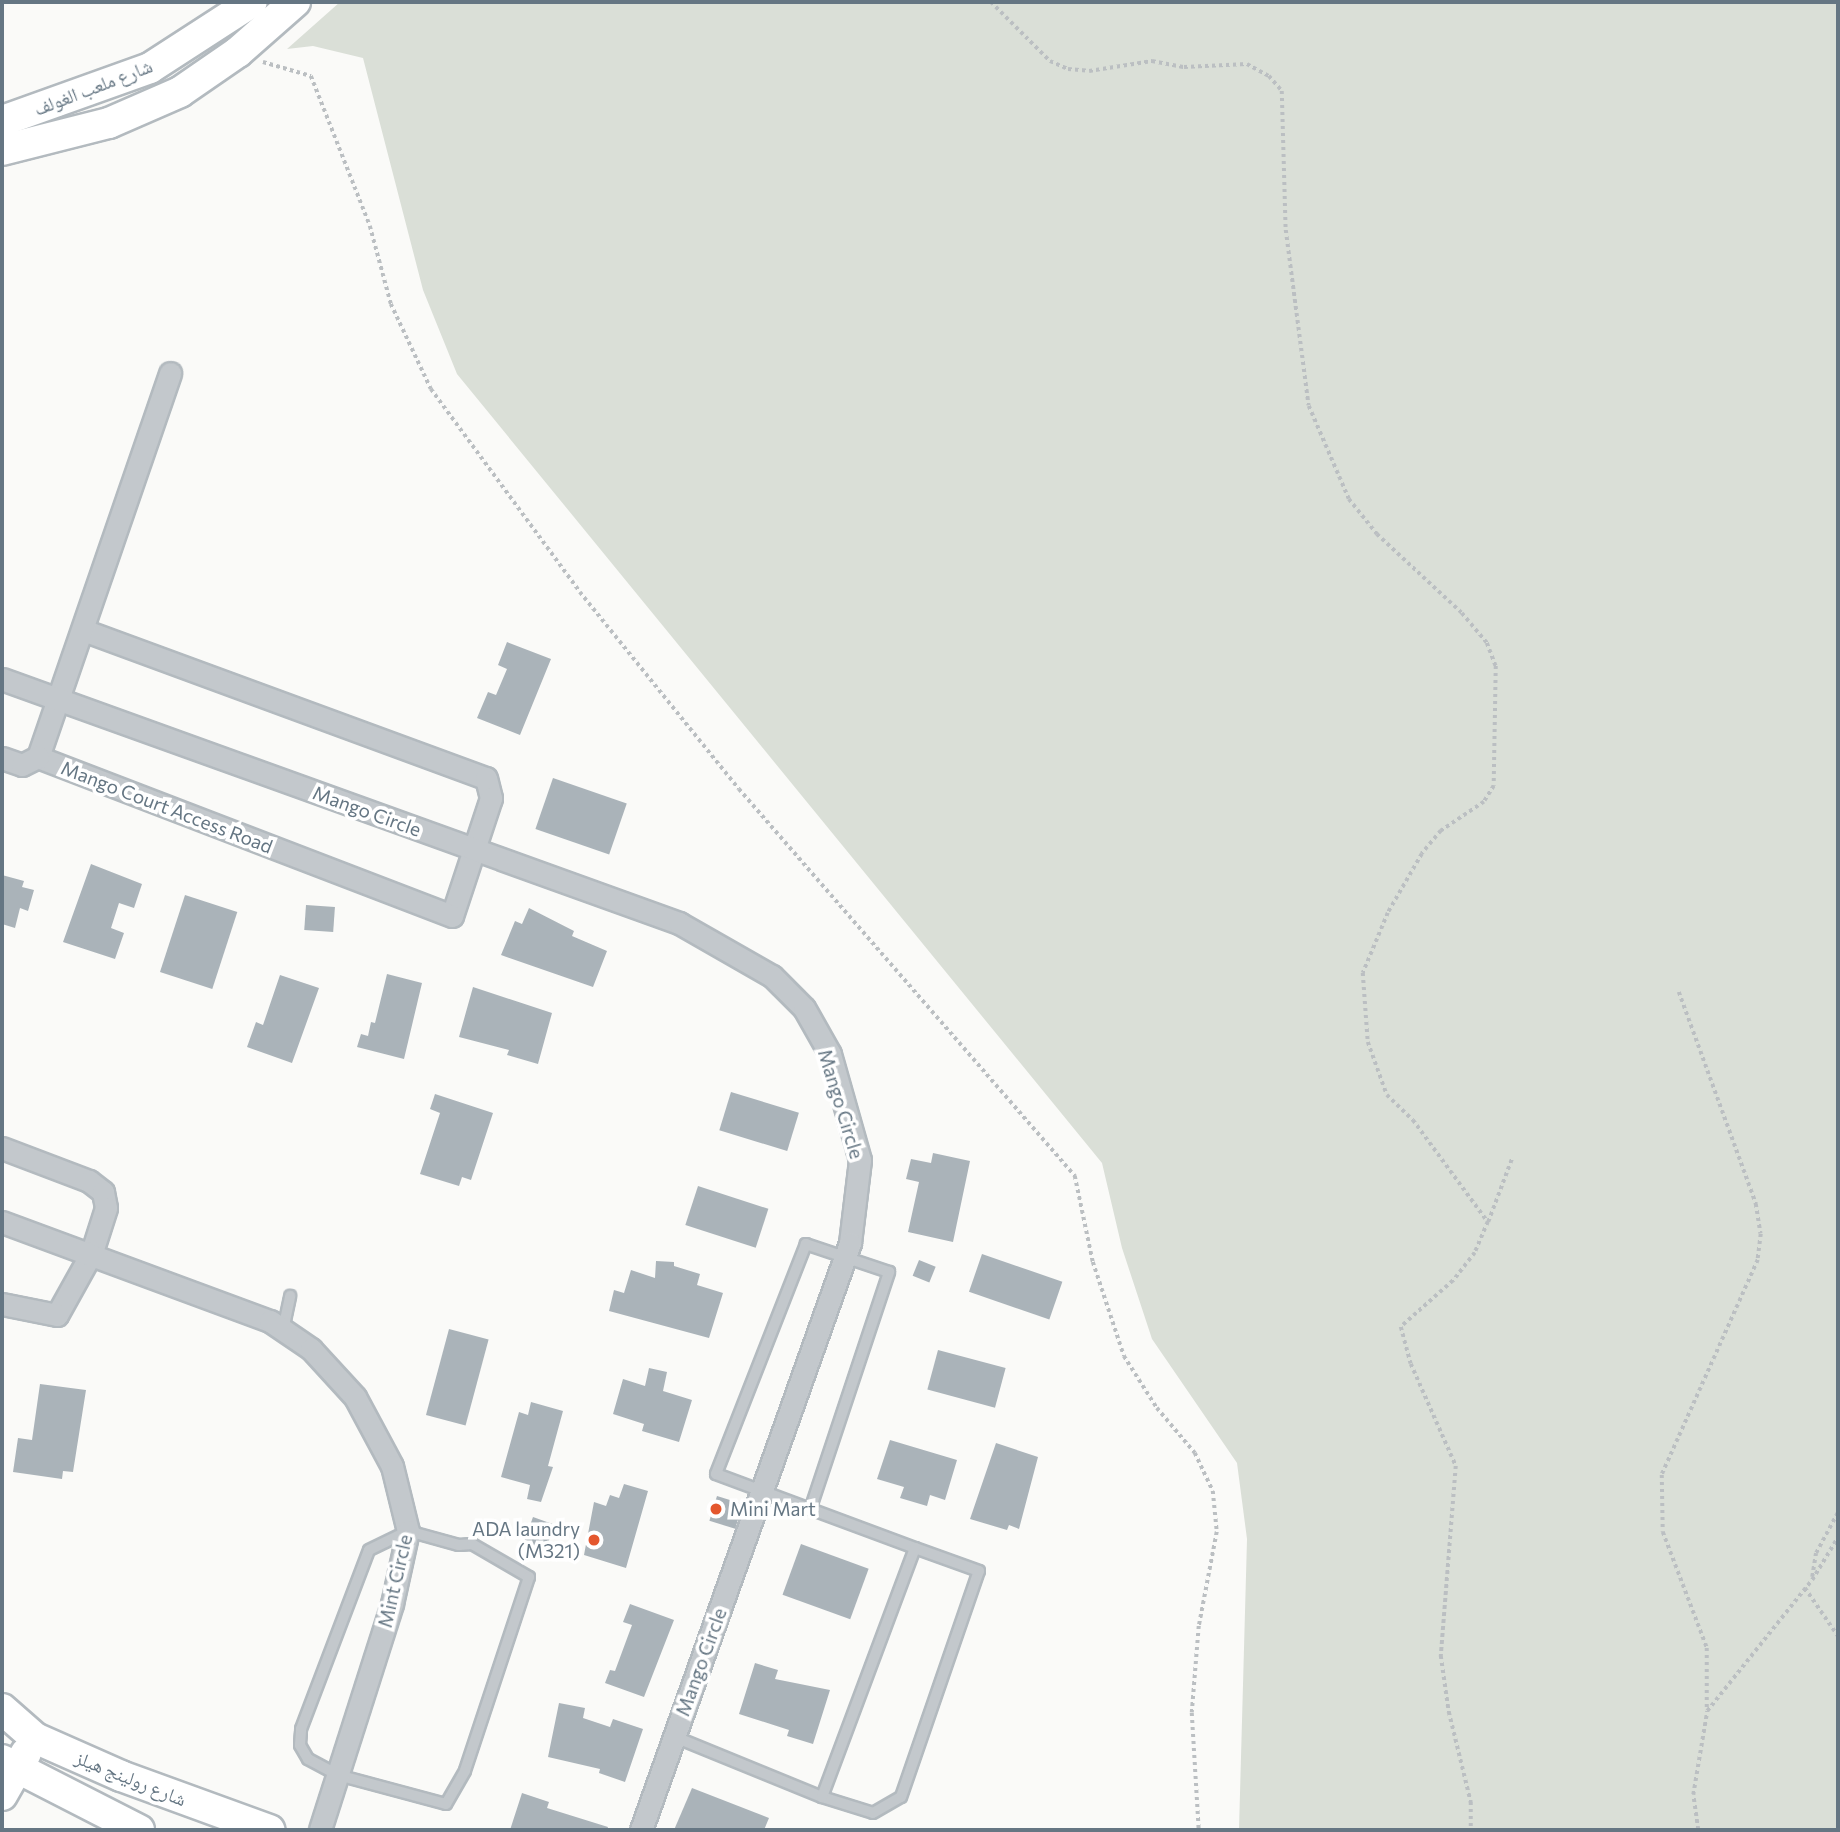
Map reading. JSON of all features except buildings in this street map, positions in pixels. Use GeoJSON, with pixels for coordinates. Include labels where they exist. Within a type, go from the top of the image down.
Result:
{"type":"FeatureCollection","features":[{"type":"Feature","properties":{"kind":"main road","name":"شارع ملعب الغولف"},"geometry":{"type":"LineString","coordinates":[[2,121],[150,68],[252,2]]}},
{"type":"Feature","properties":{"kind":"main road","name":"شارع ملعب الغولف"},"geometry":{"type":"LineString","coordinates":[[2,150],[35,145],[109,123],[180,92],[232,56],[296,2]]}},
{"type":"Feature","properties":{"kind":"main road"},"geometry":{"type":"LineString","coordinates":[[2,159],[35,145]]}},
{"type":"Feature","properties":{"kind":"main road","name":"شارع رولينج هيلز"},"geometry":{"type":"LineString","coordinates":[[2,1709],[35,1738],[121,1776],[269,1830]]}},
{"type":"Feature","properties":{"kind":"main road"},"geometry":{"type":"LineString","coordinates":[[7,1775],[35,1738]]}},
{"type":"Feature","properties":{"kind":"main road","name":"شارع رولينج هيلز"},"geometry":{"type":"LineString","coordinates":[[7,1775],[139,1830]]}},
{"type":"Feature","properties":{"kind":"street","name":"Mango Court Access Road"},"geometry":{"type":"LineString","coordinates":[[170,373],[60,700],[38,757],[452,916],[475,850]]}},
{"type":"Feature","properties":{"kind":"street"},"geometry":{"type":"LineString","coordinates":[[83,630],[486,778],[491,798],[475,850]]}},
{"type":"Feature","properties":{"kind":"street","name":"Mango Circle"},"geometry":{"type":"LineString","coordinates":[[2,679],[679,923],[772,976],[804,1008],[830,1054],[860,1160],[860,1188],[845,1258],[641,1830]]}},
{"type":"Feature","properties":{"kind":"street"},"geometry":{"type":"LineString","coordinates":[[2,758],[22,765],[38,757]]}},
{"type":"Feature","properties":{"kind":"street"},"geometry":{"type":"LineString","coordinates":[[2,1148],[89,1181],[103,1192],[106,1208],[92,1252],[57,1315],[2,1304]]}},
{"type":"Feature","properties":{"kind":"street","name":"Mint Circle"},"geometry":{"type":"LineString","coordinates":[[2,1222],[92,1252],[283,1330],[311,1349],[355,1397],[392,1466],[408,1531],[392,1604],[320,1830]]}},
{"type":"Feature","properties":{"kind":"lane"},"geometry":{"type":"LineString","coordinates":[[675,1737],[822,1797],[873,1813],[901,1797],[979,1571],[716,1474],[806,1244],[889,1272],[810,1507]]}},
{"type":"Feature","properties":{"kind":"lane"},"geometry":{"type":"LineString","coordinates":[[283,1330],[290,1296]]}},
{"type":"Feature","properties":{"kind":"lane"},"geometry":{"type":"LineString","coordinates":[[408,1531],[459,1545],[472,1544],[529,1577],[465,1771],[446,1804],[338,1775],[308,1759],[300,1745],[301,1729],[369,1550],[408,1531]]}},
{"type":"Feature","properties":{"kind":"lane"},"geometry":{"type":"LineString","coordinates":[[822,1797],[915,1548]]}},
{"type":"Feature","properties":{"kind":"path"},"geometry":{"type":"LineString","coordinates":[[991,2],[1050,61],[1068,69],[1089,71],[1152,61],[1184,67],[1247,64],[1269,76],[1282,91],[1286,230],[1309,406],[1349,499],[1377,534],[1462,613],[1487,643],[1496,666],[1494,786],[1484,802],[1441,831],[1422,854],[1388,913],[1363,973],[1368,1042],[1382,1086],[1488,1222]]}},
{"type":"Feature","properties":{"kind":"path"},"geometry":{"type":"LineString","coordinates":[[232,56],[311,76],[370,226],[391,304],[431,389],[580,592],[739,789],[1075,1176],[1093,1262],[1124,1356],[1157,1408],[1195,1453],[1213,1491],[1217,1532],[1199,1626],[1192,1713],[1199,1830]]}},
{"type":"Feature","properties":{"kind":"path"},"geometry":{"type":"LineString","coordinates":[[1679,992],[1756,1204],[1761,1234],[1758,1260],[1662,1475],[1663,1532],[1707,1648],[1707,1711],[1693,1795],[1698,1830]]}},
{"type":"Feature","properties":{"kind":"path"},"geometry":{"type":"LineString","coordinates":[[1471,1830],[1471,1802],[1449,1712],[1441,1656],[1456,1466],[1411,1364],[1401,1327],[1453,1281],[1475,1253],[1512,1158]]}},
{"type":"Feature","properties":{"kind":"path"},"geometry":{"type":"LineString","coordinates":[[1812,1580],[1816,1553],[1838,1512]]}},
{"type":"Feature","properties":{"kind":"path"},"geometry":{"type":"LineString","coordinates":[[1707,1711],[1812,1580],[1838,1537]]}},
{"type":"Feature","properties":{"kind":"path"},"geometry":{"type":"LineString","coordinates":[[1805,1588],[1838,1636]]}},
{"type":"Feature","properties":{"kind":"shaded area"},"geometry":{"type":"Polygon","coordinates":[[[340,2],[1838,2],[1838,1830],[1239,1830],[1247,1539],[1237,1463],[1152,1339],[1122,1248],[1102,1163],[457,374],[423,290],[363,58],[313,46],[287,49],[340,2]]]}},
{"type":"Feature","properties":{"kind":"place","name":"Mini Mart"},"geometry":{"type":"Point","coordinates":[716,1509]}},
{"type":"Feature","properties":{"kind":"place","name":"ADA laundry (M321)"},"geometry":{"type":"Point","coordinates":[594,1540]}}]}
